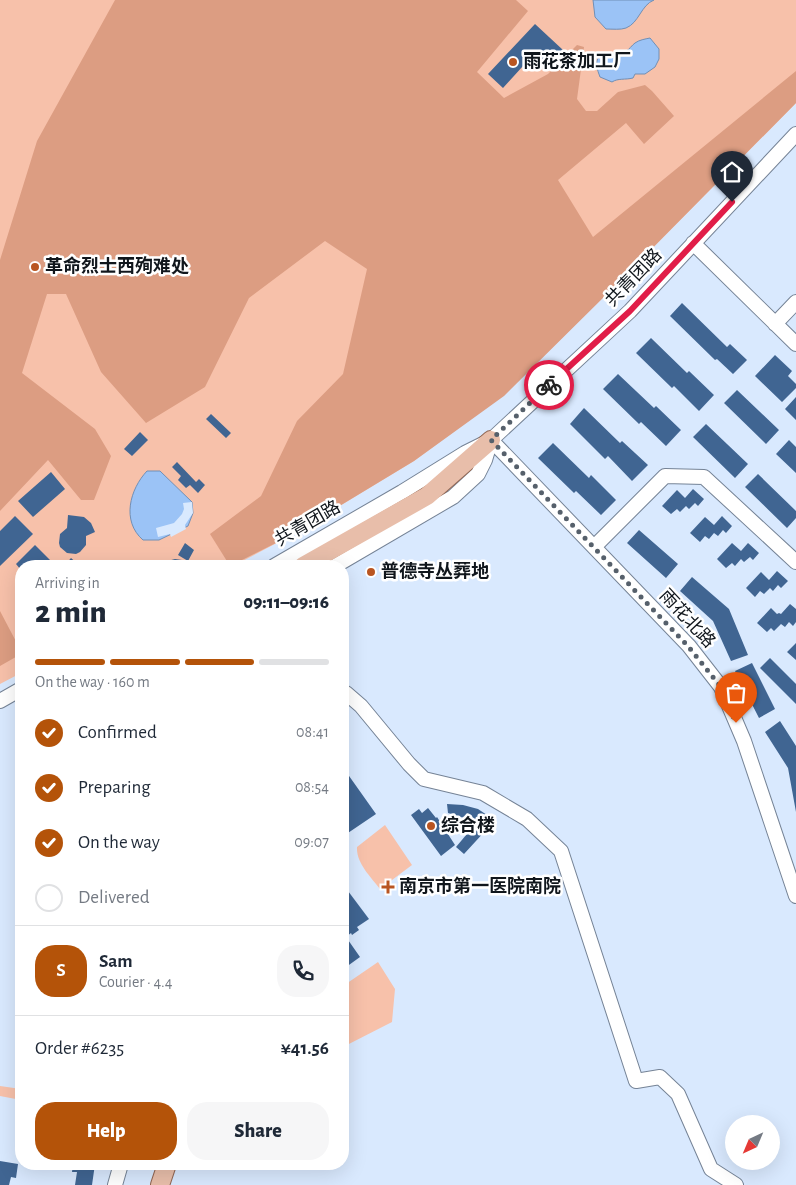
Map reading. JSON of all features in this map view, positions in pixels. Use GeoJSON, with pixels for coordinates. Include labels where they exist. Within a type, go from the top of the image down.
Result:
{"type":"FeatureCollection","features":[{"type":"Feature","properties":{"kind":"main road"},"geometry":{"type":"LineString","coordinates":[[314,560],[427,496],[491,440]]}},
{"type":"Feature","properties":{"kind":"main road"},"geometry":{"type":"LineString","coordinates":[[160,1185],[165,1170]]}},
{"type":"Feature","properties":{"kind":"street","name":"共青团路"},"geometry":{"type":"LineString","coordinates":[[284,560],[465,453],[491,440],[630,311],[796,134]]}},
{"type":"Feature","properties":{"kind":"street"},"geometry":{"type":"LineString","coordinates":[[694,243],[796,344]]}},
{"type":"Feature","properties":{"kind":"street"},"geometry":{"type":"LineString","coordinates":[[775,324],[796,302]]}},
{"type":"Feature","properties":{"kind":"street","name":"共青团路"},"geometry":{"type":"LineString","coordinates":[[345,560],[454,497],[478,474],[485,460],[491,440]]}},
{"type":"Feature","properties":{"kind":"street","name":"雨花北路"},"geometry":{"type":"LineString","coordinates":[[491,440],[688,646],[721,687],[744,741],[796,896]]}},
{"type":"Feature","properties":{"kind":"street"},"geometry":{"type":"LineString","coordinates":[[594,547],[666,476],[704,477],[793,552]]}},
{"type":"Feature","properties":{"kind":"street"},"geometry":{"type":"LineString","coordinates":[[0,701],[15,692]]}},
{"type":"Feature","properties":{"kind":"street"},"geometry":{"type":"LineString","coordinates":[[349,696],[361,706],[409,764],[424,779],[483,793],[527,819],[561,851],[636,1081],[660,1077],[678,1094],[711,1169],[736,1185]]}},
{"type":"Feature","properties":{"kind":"street"},"geometry":{"type":"LineString","coordinates":[[115,1185],[119,1170]]}},
{"type":"Feature","properties":{"kind":"shaded area"},"geometry":{"type":"Polygon","coordinates":[[[0,0],[796,0],[796,103],[504,395],[414,461],[290,536],[244,560],[15,560],[15,676],[0,684],[0,0]]]}},
{"type":"Feature","properties":{"kind":"shaded area"},"geometry":{"type":"Polygon","coordinates":[[[115,0],[516,0],[528,11],[477,72],[504,98],[548,74],[577,45],[584,47],[577,99],[586,111],[597,111],[618,92],[645,85],[674,116],[644,144],[626,123],[558,180],[593,237],[796,71],[796,103],[504,396],[414,461],[290,536],[242,560],[226,560],[210,534],[261,496],[297,421],[343,374],[367,269],[325,241],[249,298],[205,387],[146,423],[101,372],[66,294],[47,294],[22,373],[95,429],[111,456],[94,500],[81,500],[48,460],[0,511],[0,260],[37,141],[115,0]]]}},
{"type":"Feature","properties":{"kind":"shaded area"},"geometry":{"type":"Polygon","coordinates":[[[0,611],[15,640],[15,657],[0,666],[0,611]]]}},
{"type":"Feature","properties":{"kind":"shaded area"},"geometry":{"type":"Polygon","coordinates":[[[385,825],[412,865],[380,889],[361,864],[357,847],[385,825]]]}},
{"type":"Feature","properties":{"kind":"shaded area"},"geometry":{"type":"Polygon","coordinates":[[[378,962],[395,989],[392,1022],[349,1044],[349,982],[378,962]]]}},
{"type":"Feature","properties":{"kind":"shaded area"},"geometry":{"type":"Polygon","coordinates":[[[0,1086],[15,1088],[15,1099],[0,1096],[0,1086]]]}},
{"type":"Feature","properties":{"kind":"water"},"geometry":{"type":"Polygon","coordinates":[[[593,0],[654,0],[646,6],[630,26],[624,29],[606,29],[595,17],[593,0]]]}},
{"type":"Feature","properties":{"kind":"water"},"geometry":{"type":"Polygon","coordinates":[[[650,38],[659,49],[659,59],[655,67],[645,74],[635,74],[633,78],[612,82],[600,77],[597,68],[599,57],[626,51],[637,42],[650,38]]]}},
{"type":"Feature","properties":{"kind":"water"},"geometry":{"type":"Polygon","coordinates":[[[147,471],[160,471],[192,502],[193,513],[188,526],[159,540],[143,540],[136,532],[130,515],[132,496],[141,478],[147,471]]]}},
{"type":"Feature","properties":{"kind":"pier"},"geometry":{"type":"Polygon","coordinates":[[[192,502],[193,513],[185,525],[186,529],[171,537],[170,534],[158,537],[156,528],[174,523],[182,514],[184,509],[183,503],[192,502]]]}},
{"type":"Feature","properties":{"kind":"building","name":"雨花茶加工厂"},"geometry":{"type":"Polygon","coordinates":[[[535,24],[563,50],[546,68],[533,55],[503,88],[488,74],[535,24]]]}},
{"type":"Feature","properties":{"kind":"building"},"geometry":{"type":"Polygon","coordinates":[[[682,303],[727,347],[730,344],[747,360],[733,374],[717,359],[715,360],[670,316],[682,303]]]}},
{"type":"Feature","properties":{"kind":"building"},"geometry":{"type":"Polygon","coordinates":[[[651,338],[687,373],[689,371],[714,395],[699,411],[636,353],[651,338]]]}},
{"type":"Feature","properties":{"kind":"building"},"geometry":{"type":"Polygon","coordinates":[[[775,355],[792,371],[788,376],[796,384],[796,388],[782,402],[755,376],[775,355]]]}},
{"type":"Feature","properties":{"kind":"building"},"geometry":{"type":"Polygon","coordinates":[[[618,374],[681,430],[666,446],[641,422],[639,424],[603,389],[618,374]]]}},
{"type":"Feature","properties":{"kind":"building"},"geometry":{"type":"Polygon","coordinates":[[[737,390],[779,430],[766,444],[724,403],[737,390]]]}},
{"type":"Feature","properties":{"kind":"building"},"geometry":{"type":"Polygon","coordinates":[[[796,397],[796,420],[785,409],[796,397]]]}},
{"type":"Feature","properties":{"kind":"building"},"geometry":{"type":"Polygon","coordinates":[[[584,408],[620,443],[622,441],[648,465],[632,481],[608,456],[605,459],[570,424],[584,408]]]}},
{"type":"Feature","properties":{"kind":"building"},"geometry":{"type":"Polygon","coordinates":[[[211,414],[231,433],[226,438],[206,419],[211,414]]]}},
{"type":"Feature","properties":{"kind":"building"},"geometry":{"type":"Polygon","coordinates":[[[706,424],[748,464],[735,478],[693,437],[706,424]]]}},
{"type":"Feature","properties":{"kind":"building"},"geometry":{"type":"Polygon","coordinates":[[[140,432],[148,440],[132,456],[124,449],[140,432]]]}},
{"type":"Feature","properties":{"kind":"building"},"geometry":{"type":"Polygon","coordinates":[[[789,440],[796,447],[796,473],[776,454],[789,440]]]}},
{"type":"Feature","properties":{"kind":"building"},"geometry":{"type":"Polygon","coordinates":[[[553,443],[589,478],[591,475],[616,500],[601,515],[576,491],[574,493],[538,458],[553,443]]]}},
{"type":"Feature","properties":{"kind":"building"},"geometry":{"type":"Polygon","coordinates":[[[177,462],[196,482],[199,479],[205,485],[198,493],[190,485],[186,488],[178,480],[181,476],[172,467],[177,462]]]}},
{"type":"Feature","properties":{"kind":"building"},"geometry":{"type":"Polygon","coordinates":[[[51,472],[65,489],[33,517],[18,501],[51,472]]]}},
{"type":"Feature","properties":{"kind":"building"},"geometry":{"type":"Polygon","coordinates":[[[758,474],[796,511],[796,518],[787,528],[745,487],[758,474]]]}},
{"type":"Feature","properties":{"kind":"building"},"geometry":{"type":"Polygon","coordinates":[[[693,489],[704,499],[698,506],[695,503],[689,509],[686,506],[680,512],[677,509],[671,514],[662,506],[677,490],[685,498],[693,489]]]}},
{"type":"Feature","properties":{"kind":"building"},"geometry":{"type":"Polygon","coordinates":[[[68,515],[84,517],[91,523],[95,532],[86,536],[86,545],[76,554],[67,553],[60,547],[59,543],[60,534],[67,528],[68,515]]]}},
{"type":"Feature","properties":{"kind":"building"},"geometry":{"type":"Polygon","coordinates":[[[15,516],[33,534],[0,566],[0,531],[15,516]]]}},
{"type":"Feature","properties":{"kind":"building"},"geometry":{"type":"Polygon","coordinates":[[[722,516],[732,526],[726,533],[723,530],[718,536],[714,533],[709,539],[705,536],[700,542],[690,533],[705,517],[714,525],[722,516]]]}},
{"type":"Feature","properties":{"kind":"building"},"geometry":{"type":"Polygon","coordinates":[[[639,530],[678,564],[666,578],[627,543],[639,530]]]}},
{"type":"Feature","properties":{"kind":"building"},"geometry":{"type":"Polygon","coordinates":[[[185,543],[194,550],[189,560],[178,555],[185,543]]]}},
{"type":"Feature","properties":{"kind":"building"},"geometry":{"type":"Polygon","coordinates":[[[732,543],[741,551],[748,543],[759,553],[753,560],[750,557],[744,562],[741,559],[735,566],[732,563],[726,568],[717,559],[732,543]]]}},
{"type":"Feature","properties":{"kind":"building"},"geometry":{"type":"Polygon","coordinates":[[[35,545],[50,560],[20,560],[35,545]]]}},
{"type":"Feature","properties":{"kind":"building"},"geometry":{"type":"Polygon","coordinates":[[[777,571],[788,581],[781,588],[778,585],[773,591],[770,588],[764,594],[760,591],[755,597],[746,588],[761,572],[769,580],[777,571]]]}},
{"type":"Feature","properties":{"kind":"building"},"geometry":{"type":"Polygon","coordinates":[[[692,577],[729,609],[748,655],[731,661],[713,621],[680,591],[692,577]]]}},
{"type":"Feature","properties":{"kind":"building"},"geometry":{"type":"Polygon","coordinates":[[[790,604],[796,609],[796,622],[793,626],[789,622],[785,627],[781,624],[774,631],[771,628],[767,632],[757,623],[771,608],[777,614],[781,614],[790,604]]]}},
{"type":"Feature","properties":{"kind":"building"},"geometry":{"type":"Polygon","coordinates":[[[796,643],[796,660],[787,652],[796,643]]]}},
{"type":"Feature","properties":{"kind":"building"},"geometry":{"type":"Polygon","coordinates":[[[770,658],[796,684],[796,704],[760,668],[770,658]]]}},
{"type":"Feature","properties":{"kind":"building"},"geometry":{"type":"Polygon","coordinates":[[[752,663],[775,709],[759,718],[735,671],[752,663]]]}},
{"type":"Feature","properties":{"kind":"building"},"geometry":{"type":"Polygon","coordinates":[[[780,721],[796,746],[796,812],[788,768],[765,732],[780,721]]]}},
{"type":"Feature","properties":{"kind":"building"},"geometry":{"type":"Polygon","coordinates":[[[349,776],[376,814],[349,832],[349,776]]]}},
{"type":"Feature","properties":{"kind":"building"},"geometry":{"type":"Polygon","coordinates":[[[447,804],[463,805],[478,809],[493,819],[487,829],[464,854],[456,847],[477,822],[448,813],[447,804]]]}},
{"type":"Feature","properties":{"kind":"building","name":"综合楼"},"geometry":{"type":"Polygon","coordinates":[[[428,808],[437,817],[455,845],[441,856],[411,815],[419,809],[422,813],[428,808]]]}},
{"type":"Feature","properties":{"kind":"building"},"geometry":{"type":"Polygon","coordinates":[[[349,892],[369,919],[357,927],[359,930],[352,935],[351,933],[349,935],[349,892]]]}},
{"type":"Feature","properties":{"kind":"building"},"geometry":{"type":"Polygon","coordinates":[[[349,941],[360,957],[349,965],[349,941]]]}},
{"type":"Feature","properties":{"kind":"building"},"geometry":{"type":"Polygon","coordinates":[[[0,1161],[15,1164],[15,1170],[17,1170],[16,1178],[11,1177],[9,1185],[0,1185],[0,1161]]]}},
{"type":"Feature","properties":{"kind":"building"},"geometry":{"type":"Polygon","coordinates":[[[72,1170],[94,1170],[92,1185],[75,1185],[77,1172],[72,1172],[72,1170]]]}},
{"type":"Feature","properties":{"kind":"way so far"},"geometry":{"type":"LineString","coordinates":[[549,385],[491,440],[688,646],[721,687],[736,723]]}},
{"type":"Feature","properties":{"kind":"place","name":"雨花茶加工厂"},"geometry":{"type":"Point","coordinates":[513,62]}},
{"type":"Feature","properties":{"kind":"place","name":"革命烈士西殉难处"},"geometry":{"type":"Point","coordinates":[35,267]}},
{"type":"Feature","properties":{"kind":"place","name":"普德寺丛葬地"},"geometry":{"type":"Point","coordinates":[371,572]}},
{"type":"Feature","properties":{"kind":"place","name":"综合楼"},"geometry":{"type":"Point","coordinates":[431,826]}},
{"type":"Feature","properties":{"kind":"place","name":"南京市第一医院南院"},"geometry":{"type":"Point","coordinates":[388,887]}},
{"type":"Feature","properties":{"kind":"route"},"geometry":{"type":"LineString","coordinates":[[549,385],[630,311],[732,202]]}}]}
